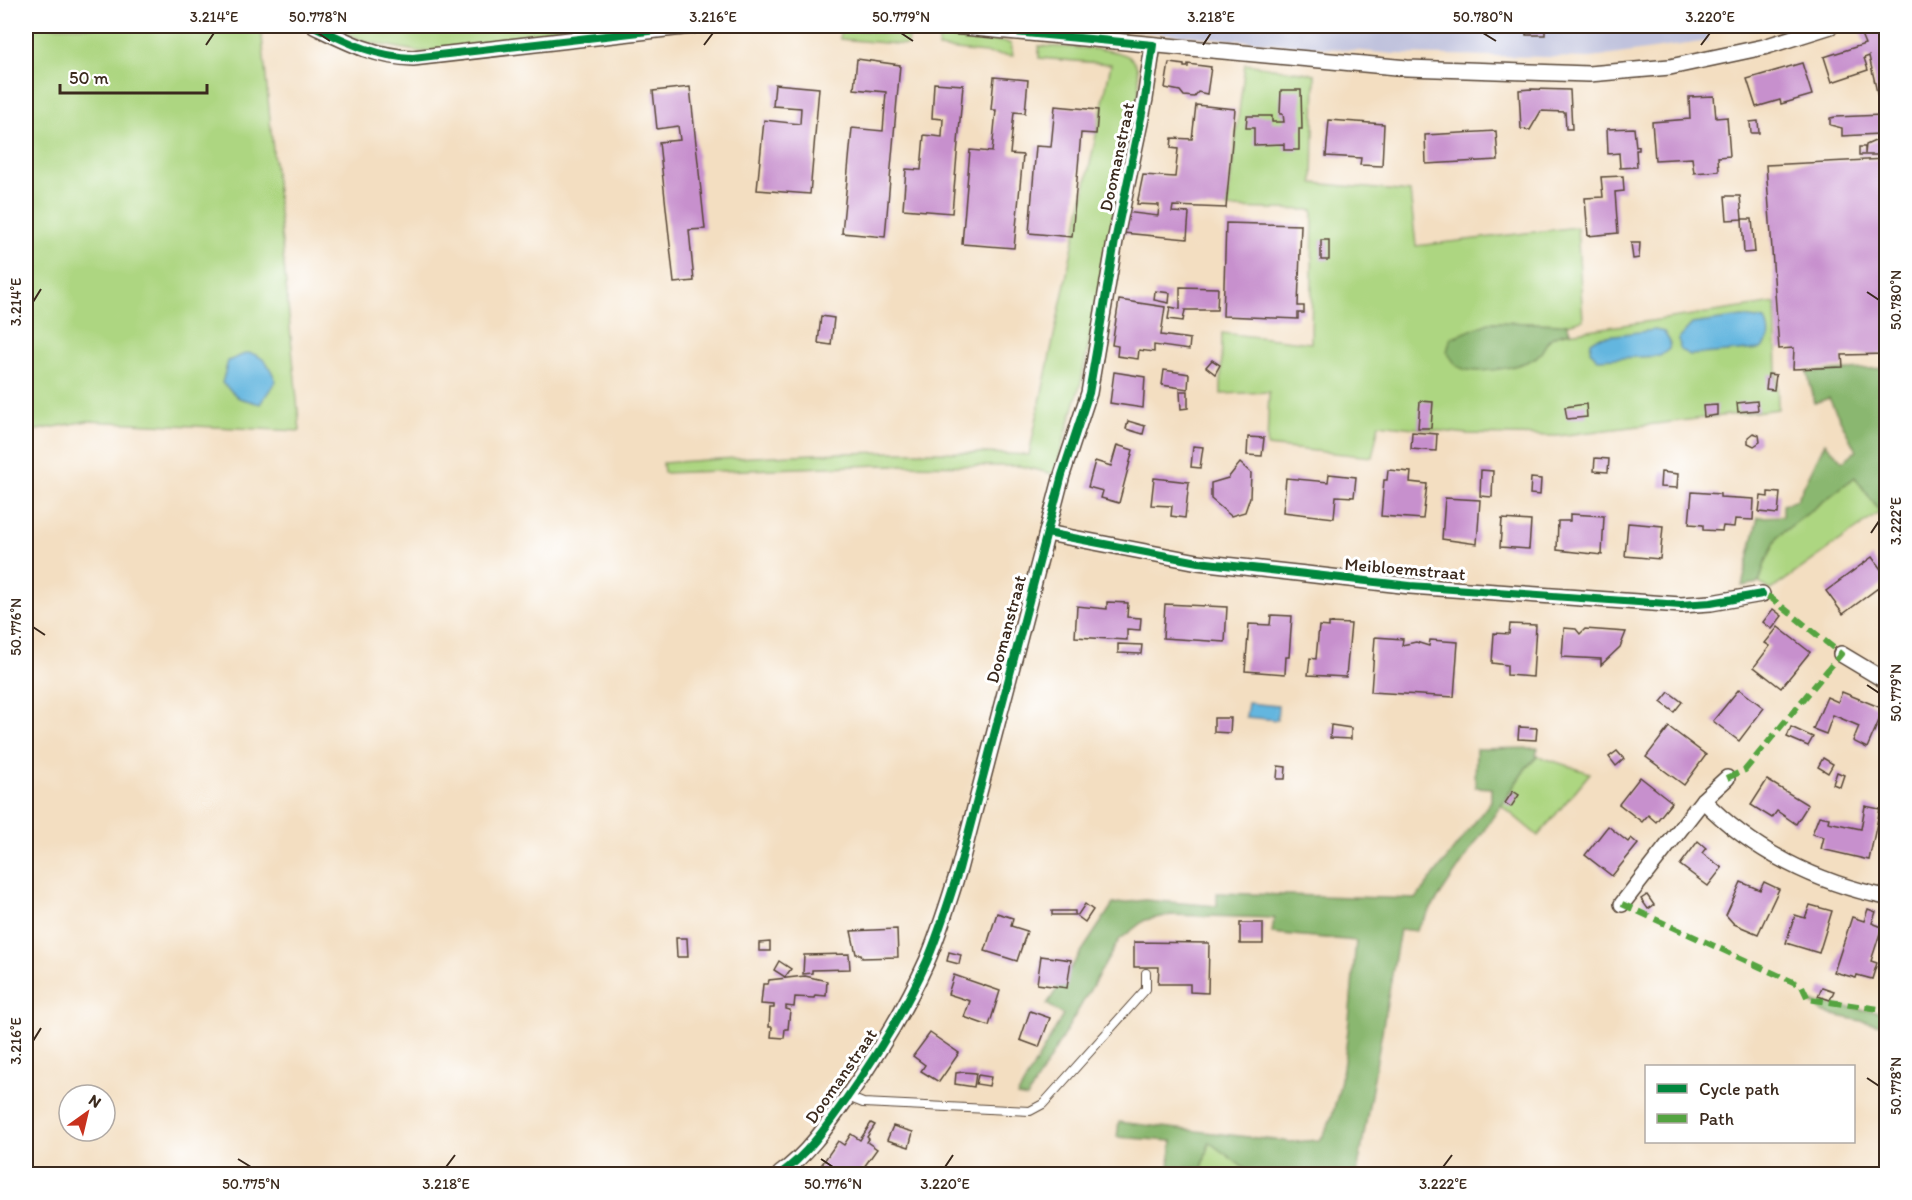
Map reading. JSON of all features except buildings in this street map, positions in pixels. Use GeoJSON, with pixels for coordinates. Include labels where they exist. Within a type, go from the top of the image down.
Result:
{"type":"FeatureCollection","features":[{"type":"Feature","properties":{"kind":"street"},"geometry":{"type":"LineString","coordinates":[[314,26],[364,51],[388,57],[413,58],[692,26]]}},
{"type":"Feature","properties":{"kind":"street"},"geometry":{"type":"LineString","coordinates":[[952,26],[1066,31],[1154,45],[1297,56],[1407,68],[1589,74],[1670,67],[1764,47],[1832,26]]}},
{"type":"Feature","properties":{"kind":"street","name":"Doomanstraat"},"geometry":{"type":"LineString","coordinates":[[780,1174],[790,1167],[826,1127],[879,1052],[927,961],[943,920],[959,869],[1062,475],[1089,393],[1115,241],[1154,45]]}},
{"type":"Feature","properties":{"kind":"street","name":"Meibloemstraat"},"geometry":{"type":"LineString","coordinates":[[1047,533],[1198,562],[1410,586],[1681,605],[1711,603],[1762,594]]}},
{"type":"Feature","properties":{"kind":"street"},"geometry":{"type":"LineString","coordinates":[[1841,654],[1887,681]]}},
{"type":"Feature","properties":{"kind":"street"},"geometry":{"type":"LineString","coordinates":[[1622,904],[1703,800],[1727,777]]}},
{"type":"Feature","properties":{"kind":"street"},"geometry":{"type":"LineString","coordinates":[[1703,800],[1722,820],[1774,855],[1833,883],[1887,897]]}},
{"type":"Feature","properties":{"kind":"lane"},"geometry":{"type":"LineString","coordinates":[[848,1096],[863,1103],[1030,1111],[1043,1104],[1146,989],[1146,973]]}},
{"type":"Feature","properties":{"kind":"shaded area"},"geometry":{"type":"Polygon","coordinates":[[[1101,26],[1705,26],[1708,41],[1591,58],[1395,54],[1112,29],[1101,26]]]}},
{"type":"Feature","properties":{"kind":"green space"},"geometry":{"type":"Polygon","coordinates":[[[26,26],[200,28],[261,26],[300,431],[87,421],[26,432],[26,26]]]}},
{"type":"Feature","properties":{"kind":"green space"},"geometry":{"type":"Polygon","coordinates":[[[331,26],[619,26],[421,52],[366,42],[331,26]]]}},
{"type":"Feature","properties":{"kind":"green space"},"geometry":{"type":"Polygon","coordinates":[[[840,28],[908,35],[907,45],[840,39],[840,28]]]}},
{"type":"Feature","properties":{"kind":"green space"},"geometry":{"type":"Polygon","coordinates":[[[942,37],[1006,42],[1011,44],[1013,56],[938,48],[939,39],[942,37]]]}},
{"type":"Feature","properties":{"kind":"green space"},"geometry":{"type":"Polygon","coordinates":[[[1039,46],[1089,48],[1126,55],[1135,63],[1139,80],[1139,93],[1081,382],[1054,474],[1021,466],[881,465],[664,473],[663,463],[754,457],[892,452],[1029,455],[1111,64],[1039,58],[1039,46]]]}},
{"type":"Feature","properties":{"kind":"green space"},"geometry":{"type":"Polygon","coordinates":[[[1245,64],[1315,74],[1313,183],[1410,192],[1416,246],[1577,227],[1583,320],[1567,324],[1491,322],[1541,352],[1546,340],[1554,335],[1775,303],[1778,409],[1557,436],[1468,434],[1379,424],[1372,457],[1267,446],[1269,392],[1221,394],[1222,333],[1311,343],[1313,210],[1227,208],[1245,64]]]}},
{"type":"Feature","properties":{"kind":"green space"},"geometry":{"type":"Polygon","coordinates":[[[1491,322],[1567,324],[1570,332],[1553,337],[1537,356],[1516,365],[1482,371],[1467,370],[1457,366],[1447,351],[1451,338],[1491,322]]]}},
{"type":"Feature","properties":{"kind":"green space"},"geometry":{"type":"Polygon","coordinates":[[[1886,368],[1886,507],[1880,512],[1855,477],[1778,536],[1765,563],[1759,583],[1742,586],[1758,517],[1783,516],[1783,505],[1797,500],[1825,443],[1843,461],[1856,451],[1829,398],[1815,403],[1807,372],[1886,368]]]}},
{"type":"Feature","properties":{"kind":"green space"},"geometry":{"type":"Polygon","coordinates":[[[1855,477],[1880,512],[1771,590],[1759,583],[1765,563],[1778,536],[1855,477]]]}},
{"type":"Feature","properties":{"kind":"green space"},"geometry":{"type":"Polygon","coordinates":[[[1538,748],[1536,755],[1538,756],[1526,768],[1416,931],[1400,929],[1357,1174],[1252,1174],[1209,1142],[1202,1169],[1169,1166],[1172,1141],[1117,1137],[1119,1122],[1291,1142],[1320,1140],[1329,1123],[1342,1074],[1350,1016],[1356,941],[1272,933],[1274,918],[1171,915],[1145,920],[1119,940],[1027,1098],[1017,1096],[1063,1015],[1047,1004],[1113,904],[1145,900],[1217,906],[1217,893],[1416,899],[1491,801],[1491,788],[1475,787],[1476,749],[1538,748]]]}},
{"type":"Feature","properties":{"kind":"green space"},"geometry":{"type":"Polygon","coordinates":[[[1538,756],[1590,773],[1538,836],[1501,805],[1526,768],[1538,756]]]}},
{"type":"Feature","properties":{"kind":"green space"},"geometry":{"type":"Polygon","coordinates":[[[1810,1002],[1886,1013],[1886,1026],[1824,1013],[1810,1002]]]}},
{"type":"Feature","properties":{"kind":"green space"},"geometry":{"type":"Polygon","coordinates":[[[1209,1141],[1252,1174],[1192,1174],[1193,1168],[1202,1169],[1209,1141]]]}},
{"type":"Feature","properties":{"kind":"water"},"geometry":{"type":"Polygon","coordinates":[[[1742,317],[1765,320],[1769,336],[1761,349],[1690,355],[1680,350],[1679,338],[1692,324],[1742,317]]]}},
{"type":"Feature","properties":{"kind":"water"},"geometry":{"type":"Polygon","coordinates":[[[1655,330],[1664,332],[1670,342],[1669,349],[1660,356],[1598,359],[1590,351],[1591,342],[1599,337],[1655,330]]]}},
{"type":"Feature","properties":{"kind":"water"},"geometry":{"type":"Polygon","coordinates":[[[247,353],[262,359],[269,366],[276,381],[260,404],[239,398],[222,383],[228,361],[247,353]]]}},
{"type":"Feature","properties":{"kind":"water"},"geometry":{"type":"Polygon","coordinates":[[[1248,703],[1278,706],[1277,720],[1246,717],[1248,703]]]}},
{"type":"Feature","properties":{"kind":"marked path"},"geometry":{"type":"LineString","coordinates":[[1727,778],[1745,770],[1841,654],[1771,598],[1762,594]]}},
{"type":"Feature","properties":{"kind":"marked path"},"geometry":{"type":"LineString","coordinates":[[1622,904],[1802,986],[1808,999],[1886,1010]]}},
{"type":"Feature","properties":{"kind":"cycle path"},"geometry":{"type":"LineString","coordinates":[[314,26],[374,52],[413,58],[692,26]]}},
{"type":"Feature","properties":{"kind":"cycle path"},"geometry":{"type":"LineString","coordinates":[[780,1174],[799,1158],[824,1130],[879,1049],[918,979],[932,950],[944,915],[959,869],[1062,475],[1089,393],[1115,241],[1145,99],[1153,45],[952,26]]}},
{"type":"Feature","properties":{"kind":"cycle path"},"geometry":{"type":"LineString","coordinates":[[1047,533],[1198,562],[1410,586],[1681,605],[1711,603],[1762,594]]}}]}
